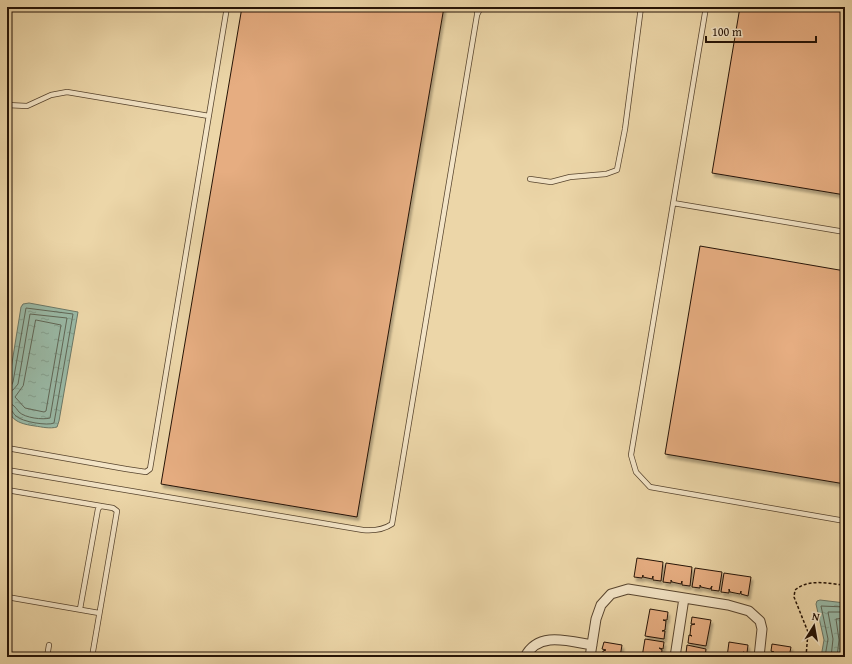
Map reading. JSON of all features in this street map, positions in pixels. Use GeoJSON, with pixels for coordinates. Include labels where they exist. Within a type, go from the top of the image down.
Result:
{"type":"FeatureCollection","features":[{"type":"Feature","properties":{"kind":"street"},"geometry":{"type":"LineString","coordinates":[[590,657],[598,612],[606,600],[616,591],[633,589],[741,608],[749,611],[760,621],[762,634],[759,657]]}},
{"type":"Feature","properties":{"kind":"street"},"geometry":{"type":"LineString","coordinates":[[674,657],[684,598]]}},
{"type":"Feature","properties":{"kind":"street"},"geometry":{"type":"LineString","coordinates":[[524,657],[528,649],[544,640],[556,638],[592,645]]}},
{"type":"Feature","properties":{"kind":"lane"},"geometry":{"type":"LineString","coordinates":[[7,448],[146,472],[150,469],[228,7]]}},
{"type":"Feature","properties":{"kind":"lane"},"geometry":{"type":"LineString","coordinates":[[7,470],[364,530],[380,530],[392,524],[477,15],[477,7]]}},
{"type":"Feature","properties":{"kind":"lane"},"geometry":{"type":"LineString","coordinates":[[477,15],[481,7]]}},
{"type":"Feature","properties":{"kind":"lane"},"geometry":{"type":"LineString","coordinates":[[530,178],[551,182],[570,177],[606,174],[617,170],[625,129],[641,7]]}},
{"type":"Feature","properties":{"kind":"lane"},"geometry":{"type":"LineString","coordinates":[[706,7],[631,455],[636,472],[650,487],[845,521]]}},
{"type":"Feature","properties":{"kind":"lane"},"geometry":{"type":"LineString","coordinates":[[7,105],[27,106],[51,95],[67,92],[209,116]]}},
{"type":"Feature","properties":{"kind":"lane"},"geometry":{"type":"LineString","coordinates":[[673,203],[845,232]]}},
{"type":"Feature","properties":{"kind":"lane"},"geometry":{"type":"LineString","coordinates":[[7,490],[113,508],[117,511],[92,657]]}},
{"type":"Feature","properties":{"kind":"lane"},"geometry":{"type":"LineString","coordinates":[[80,610],[98,509],[101,506]]}},
{"type":"Feature","properties":{"kind":"lane"},"geometry":{"type":"LineString","coordinates":[[7,597],[99,612]]}},
{"type":"Feature","properties":{"kind":"lane"},"geometry":{"type":"LineString","coordinates":[[47,657],[49,645]]}},
{"type":"Feature","properties":{"kind":"path"},"geometry":{"type":"LineString","coordinates":[[806,657],[808,632],[794,597],[795,590],[800,586],[813,582],[845,585]]}},
{"type":"Feature","properties":{"kind":"water"},"geometry":{"type":"Polygon","coordinates":[[[29,303],[78,312],[57,427],[46,428],[21,423],[12,417],[8,408],[7,394],[21,307],[23,304],[29,303]]]}},
{"type":"Feature","properties":{"kind":"water"},"geometry":{"type":"Polygon","coordinates":[[[820,600],[845,603],[844,657],[821,657],[824,640],[816,604],[817,601],[820,600]]]}},
{"type":"Feature","properties":{"kind":"building"},"geometry":{"type":"Polygon","coordinates":[[[242,7],[444,7],[357,517],[161,484],[242,7]]]}},
{"type":"Feature","properties":{"kind":"building"},"geometry":{"type":"Polygon","coordinates":[[[740,7],[845,7],[845,195],[712,173],[740,7]]]}},
{"type":"Feature","properties":{"kind":"building"},"geometry":{"type":"Polygon","coordinates":[[[700,246],[845,271],[845,445],[841,469],[845,470],[845,484],[665,454],[700,246]]]}},
{"type":"Feature","properties":{"kind":"building"},"geometry":{"type":"Polygon","coordinates":[[[637,558],[663,562],[661,581],[653,580],[653,576],[652,579],[643,577],[643,575],[642,578],[634,577],[637,558]]]}},
{"type":"Feature","properties":{"kind":"building"},"geometry":{"type":"Polygon","coordinates":[[[666,563],[692,567],[690,586],[682,585],[682,581],[681,584],[672,582],[671,580],[671,583],[663,582],[666,563]]]}},
{"type":"Feature","properties":{"kind":"building"},"geometry":{"type":"Polygon","coordinates":[[[695,568],[722,572],[719,591],[711,590],[712,586],[710,589],[701,587],[700,585],[700,588],[692,587],[695,568]]]}},
{"type":"Feature","properties":{"kind":"building"},"geometry":{"type":"Polygon","coordinates":[[[724,573],[751,577],[748,596],[741,594],[741,591],[740,594],[730,592],[729,589],[729,593],[721,592],[724,573]]]}},
{"type":"Feature","properties":{"kind":"building"},"geometry":{"type":"Polygon","coordinates":[[[650,609],[668,612],[667,620],[663,620],[666,621],[665,630],[662,631],[665,631],[664,639],[645,636],[650,609]]]}},
{"type":"Feature","properties":{"kind":"building"},"geometry":{"type":"Polygon","coordinates":[[[692,617],[711,620],[706,646],[688,643],[689,635],[692,636],[690,635],[691,625],[695,624],[691,624],[692,617]]]}},
{"type":"Feature","properties":{"kind":"building"},"geometry":{"type":"Polygon","coordinates":[[[645,639],[664,642],[663,649],[659,648],[662,650],[661,657],[642,657],[645,639]]]}},
{"type":"Feature","properties":{"kind":"building"},"geometry":{"type":"Polygon","coordinates":[[[604,642],[622,645],[620,657],[602,657],[603,651],[606,650],[602,649],[604,642]]]}},
{"type":"Feature","properties":{"kind":"building"},"geometry":{"type":"Polygon","coordinates":[[[729,642],[748,645],[747,653],[743,652],[746,654],[745,657],[727,657],[729,642]]]}},
{"type":"Feature","properties":{"kind":"building"},"geometry":{"type":"Polygon","coordinates":[[[772,644],[791,647],[789,657],[771,657],[771,652],[774,652],[771,651],[772,644]]]}},
{"type":"Feature","properties":{"kind":"building"},"geometry":{"type":"Polygon","coordinates":[[[687,645],[706,649],[705,657],[686,657],[687,654],[690,653],[686,653],[687,645]]]}}]}
